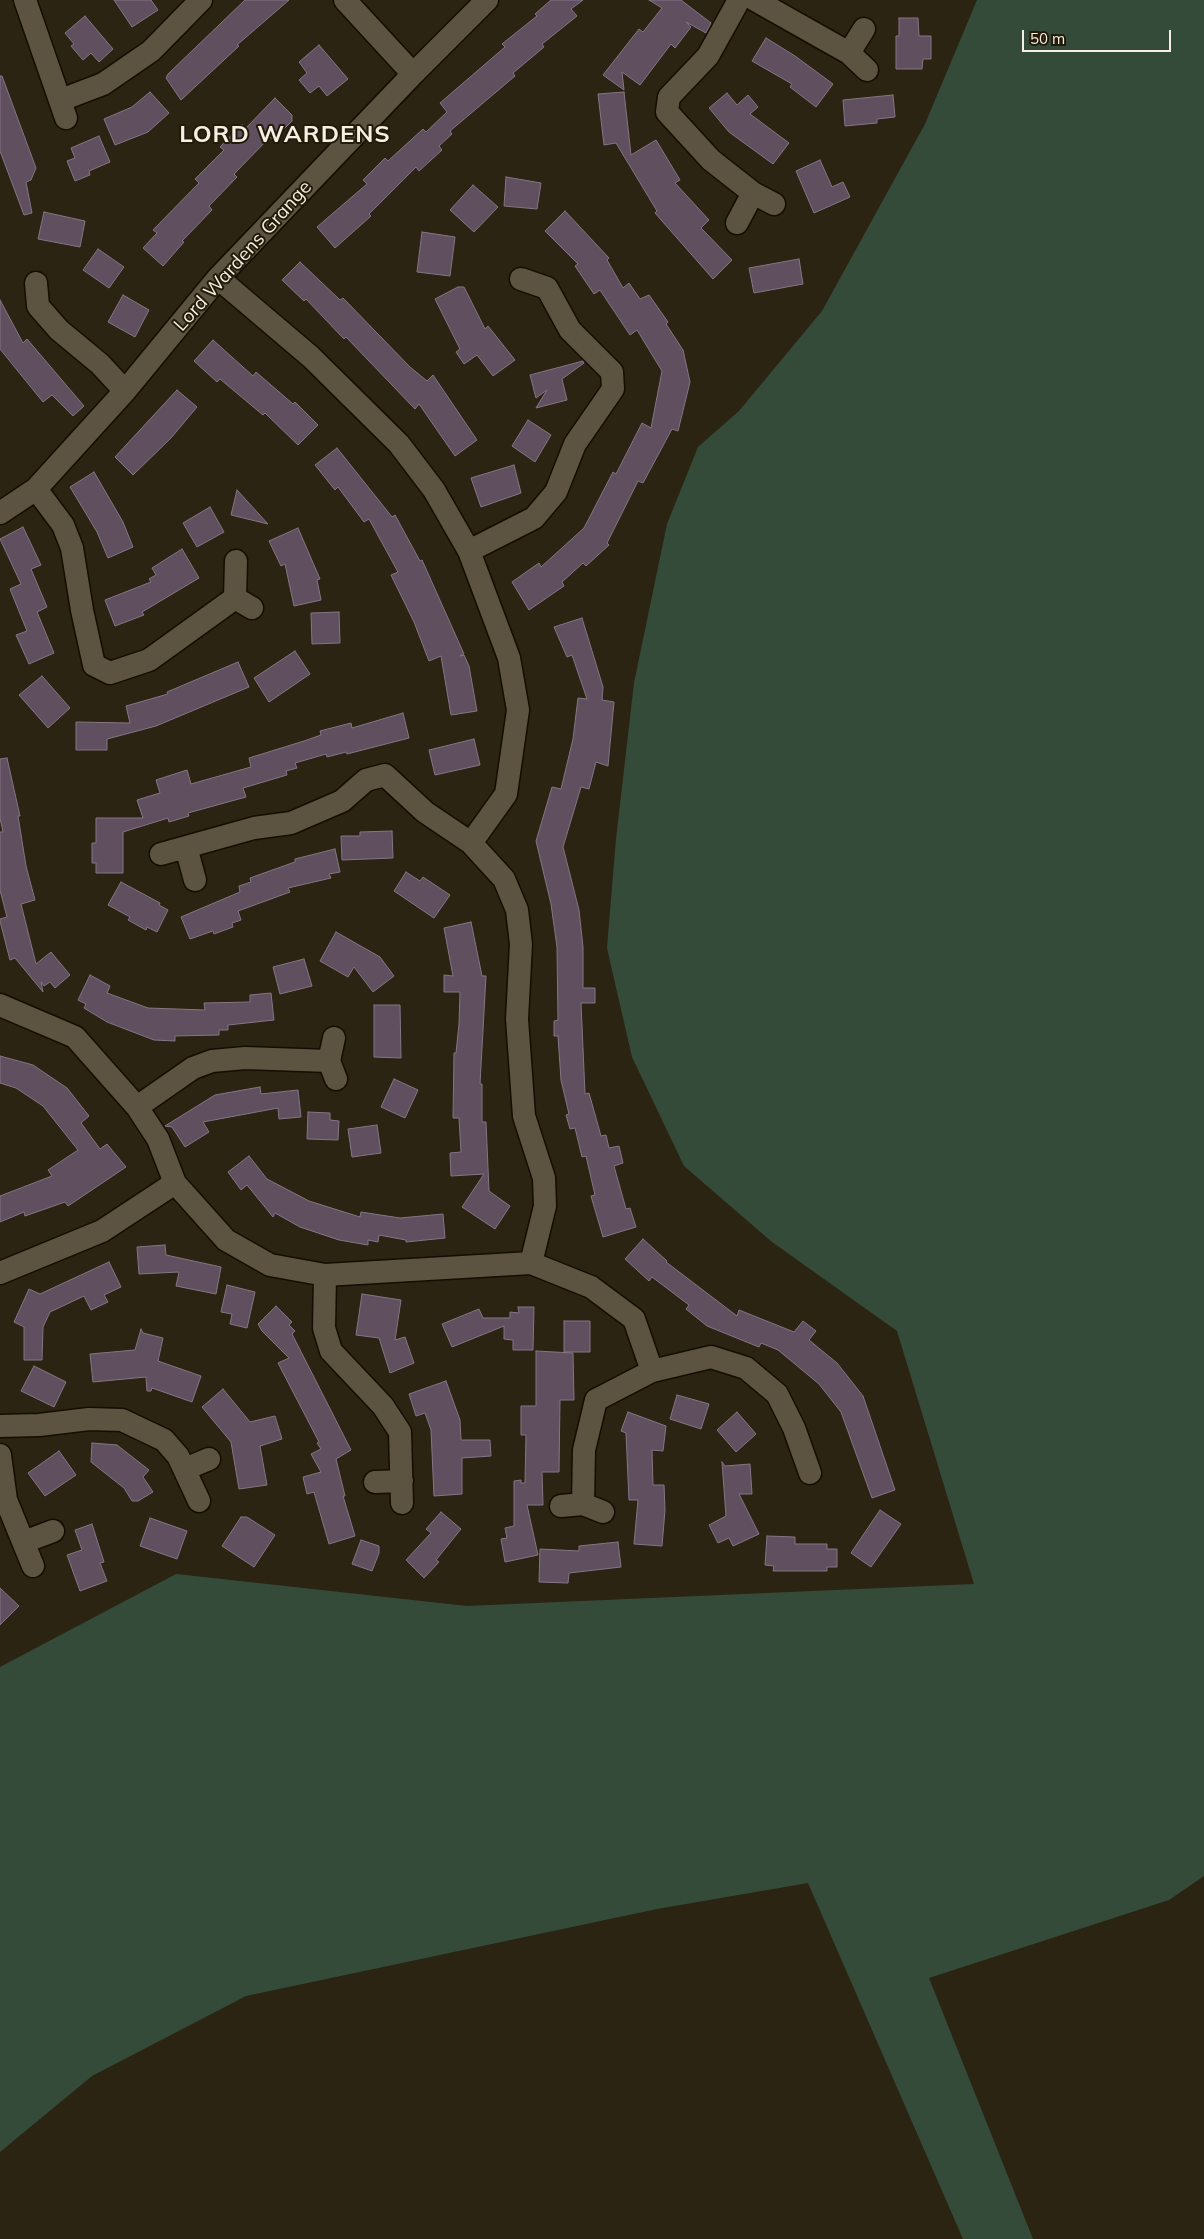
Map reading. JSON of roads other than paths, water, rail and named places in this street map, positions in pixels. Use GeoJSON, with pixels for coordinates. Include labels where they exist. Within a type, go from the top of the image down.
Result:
{"type":"FeatureCollection","features":[{"type":"Feature","properties":{"kind":"street"},"geometry":{"type":"LineString","coordinates":[[25,0],[64,109],[151,51],[201,0]]}},
{"type":"Feature","properties":{"kind":"street"},"geometry":{"type":"LineString","coordinates":[[345,0],[413,74]]}},
{"type":"Feature","properties":{"kind":"street","name":"Lord Wardens Grange"},"geometry":{"type":"LineString","coordinates":[[0,513],[36,489],[125,391],[218,278],[413,74],[487,0]]}},
{"type":"Feature","properties":{"kind":"street"},"geometry":{"type":"LineString","coordinates":[[739,0],[708,56],[669,97],[667,112],[711,160],[753,193],[774,204]]}},
{"type":"Feature","properties":{"kind":"street"},"geometry":{"type":"LineString","coordinates":[[755,0],[849,53],[867,70]]}},
{"type":"Feature","properties":{"kind":"street"},"geometry":{"type":"LineString","coordinates":[[849,53],[864,29]]}},
{"type":"Feature","properties":{"kind":"street"},"geometry":{"type":"LineString","coordinates":[[737,223],[753,193]]}},
{"type":"Feature","properties":{"kind":"street"},"geometry":{"type":"LineString","coordinates":[[218,278],[311,357],[399,444],[434,490],[469,551],[509,658],[518,710],[506,794],[471,843]]}},
{"type":"Feature","properties":{"kind":"street"},"geometry":{"type":"LineString","coordinates":[[469,551],[534,518],[556,492],[575,444],[613,389],[612,372],[570,330],[547,288],[521,278]]}},
{"type":"Feature","properties":{"kind":"street"},"geometry":{"type":"LineString","coordinates":[[36,283],[38,306],[59,330],[100,364],[125,391]]}},
{"type":"Feature","properties":{"kind":"street"},"geometry":{"type":"LineString","coordinates":[[36,489],[63,525],[72,548],[82,610],[94,665],[110,672],[149,660],[244,603],[236,561]]}},
{"type":"Feature","properties":{"kind":"street"},"geometry":{"type":"LineString","coordinates":[[161,854],[254,828],[291,823],[342,801],[366,780],[385,775],[425,812],[471,843],[504,879],[517,910],[521,944],[517,1019],[524,1116],[544,1178],[545,1206],[531,1264]]}},
{"type":"Feature","properties":{"kind":"street"},"geometry":{"type":"LineString","coordinates":[[186,847],[195,880]]}},
{"type":"Feature","properties":{"kind":"street"},"geometry":{"type":"LineString","coordinates":[[0,1004],[75,1038],[137,1107],[158,1139],[175,1183],[226,1240],[270,1265],[325,1275],[531,1264],[591,1287],[634,1319],[652,1372]]}},
{"type":"Feature","properties":{"kind":"street"},"geometry":{"type":"LineString","coordinates":[[137,1107],[193,1068],[212,1061],[245,1058],[332,1070],[334,1038]]}},
{"type":"Feature","properties":{"kind":"street"},"geometry":{"type":"LineString","coordinates":[[0,1273],[102,1230],[175,1183]]}},
{"type":"Feature","properties":{"kind":"street"},"geometry":{"type":"LineString","coordinates":[[325,1275],[324,1328],[331,1351],[383,1406],[400,1432],[402,1492],[375,1482]]}},
{"type":"Feature","properties":{"kind":"street"},"geometry":{"type":"LineString","coordinates":[[561,1506],[593,1508],[584,1450],[596,1400],[652,1372],[711,1357],[746,1368],[777,1394],[794,1428],[810,1473]]}},
{"type":"Feature","properties":{"kind":"street"},"geometry":{"type":"LineString","coordinates":[[0,1426],[39,1425],[89,1419],[122,1420],[164,1440],[185,1470],[199,1501]]}},
{"type":"Feature","properties":{"kind":"street"},"geometry":{"type":"LineString","coordinates":[[0,1455],[6,1500],[33,1566]]}},
{"type":"Feature","properties":{"kind":"street"},"geometry":{"type":"LineString","coordinates":[[185,1470],[208,1458]]}},
{"type":"Feature","properties":{"kind":"street"},"geometry":{"type":"LineString","coordinates":[[24,1542],[53,1531]]}},
{"type":"Feature","properties":{"kind":"district","name":"LORD WARDENS"},"geometry":{"type":"Point","coordinates":[285,135]}}]}
